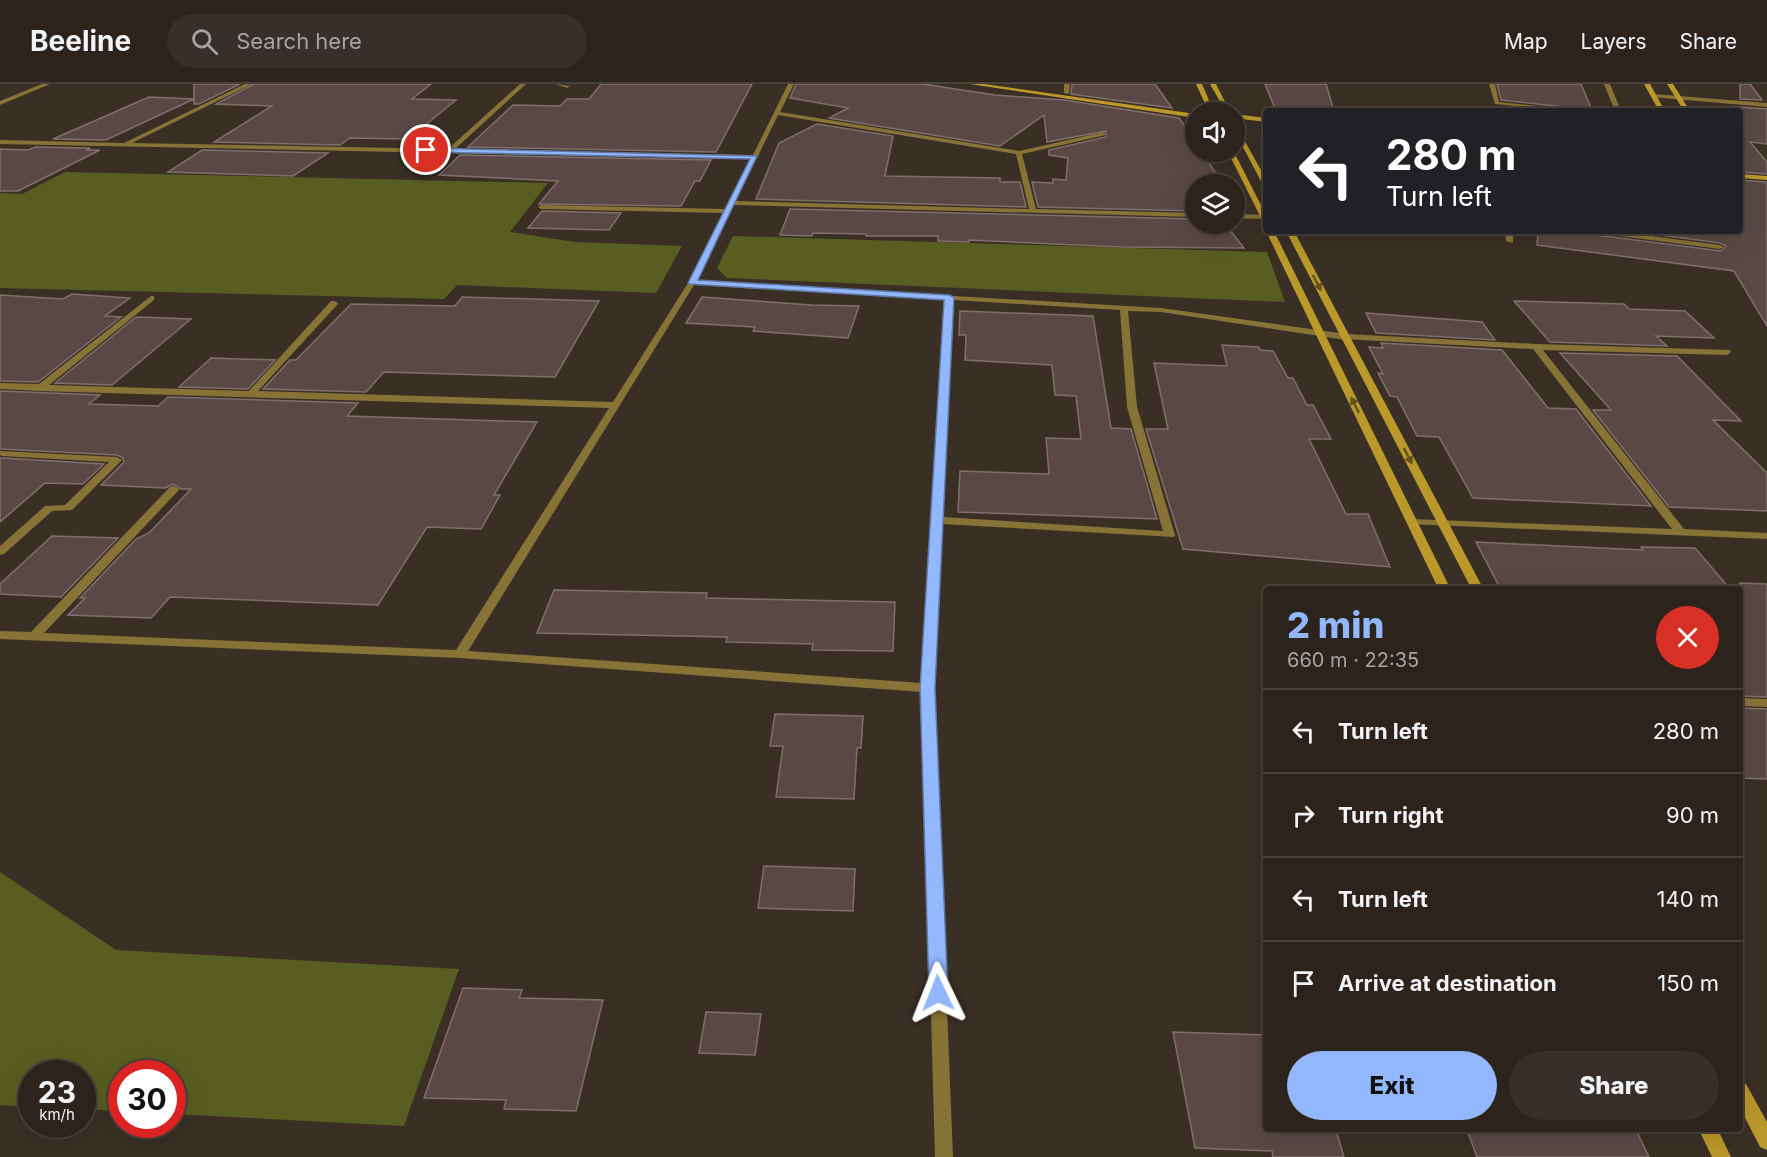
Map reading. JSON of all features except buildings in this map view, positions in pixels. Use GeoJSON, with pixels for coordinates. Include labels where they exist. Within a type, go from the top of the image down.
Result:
{"type":"FeatureCollection","features":[{"type":"Feature","properties":{"kind":"main road"},"geometry":{"type":"LineString","coordinates":[[973,84],[1185,114]]}},
{"type":"Feature","properties":{"kind":"main road"},"geometry":{"type":"LineString","coordinates":[[1003,84],[1185,109]]}},
{"type":"Feature","properties":{"kind":"main road"},"geometry":{"type":"LineString","coordinates":[[1198,84],[1207,102]]}},
{"type":"Feature","properties":{"kind":"main road"},"geometry":{"type":"LineString","coordinates":[[1213,84],[1223,102]]}},
{"type":"Feature","properties":{"kind":"main road"},"geometry":{"type":"LineString","coordinates":[[1647,84],[1660,108]]}},
{"type":"Feature","properties":{"kind":"main road"},"geometry":{"type":"LineString","coordinates":[[1670,84],[1685,108]]}},
{"type":"Feature","properties":{"kind":"main road"},"geometry":{"type":"LineString","coordinates":[[1245,117],[1263,120]]}},
{"type":"Feature","properties":{"kind":"main road"},"geometry":{"type":"LineString","coordinates":[[1245,123],[1263,124]]}},
{"type":"Feature","properties":{"kind":"main road"},"geometry":{"type":"LineString","coordinates":[[1245,144],[1263,178]]}},
{"type":"Feature","properties":{"kind":"main road"},"geometry":{"type":"LineString","coordinates":[[1237,162],[1263,214]]}},
{"type":"Feature","properties":{"kind":"main road"},"geometry":{"type":"LineString","coordinates":[[1743,170],[1767,172]]}},
{"type":"Feature","properties":{"kind":"main road"},"geometry":{"type":"LineString","coordinates":[[1743,176],[1767,178]]}},
{"type":"Feature","properties":{"kind":"main road"},"geometry":{"type":"LineString","coordinates":[[1271,234],[1443,586]]}},
{"type":"Feature","properties":{"kind":"main road"},"geometry":{"type":"LineString","coordinates":[[1292,234],[1476,586]]}},
{"type":"Feature","properties":{"kind":"main road"},"geometry":{"type":"LineString","coordinates":[[1743,1095],[1767,1141]]}},
{"type":"Feature","properties":{"kind":"main road"},"geometry":{"type":"LineString","coordinates":[[1709,1132],[1722,1157]]}},
{"type":"Feature","properties":{"kind":"street"},"geometry":{"type":"LineString","coordinates":[[1,102],[47,84]]}},
{"type":"Feature","properties":{"kind":"street"},"geometry":{"type":"LineString","coordinates":[[123,144],[249,84]]}},
{"type":"Feature","properties":{"kind":"street"},"geometry":{"type":"LineString","coordinates":[[449,151],[523,84]]}},
{"type":"Feature","properties":{"kind":"street"},"geometry":{"type":"LineString","coordinates":[[558,84],[567,86]]}},
{"type":"Feature","properties":{"kind":"street"},"geometry":{"type":"LineString","coordinates":[[460,654],[692,283],[791,84]]}},
{"type":"Feature","properties":{"kind":"street"},"geometry":{"type":"LineString","coordinates":[[1067,84],[1067,93]]}},
{"type":"Feature","properties":{"kind":"street"},"geometry":{"type":"LineString","coordinates":[[1492,84],[1497,103],[1551,108]]}},
{"type":"Feature","properties":{"kind":"street"},"geometry":{"type":"LineString","coordinates":[[1608,84],[1617,108]]}},
{"type":"Feature","properties":{"kind":"street"},"geometry":{"type":"LineString","coordinates":[[1653,96],[1767,105]]}},
{"type":"Feature","properties":{"kind":"street"},"geometry":{"type":"LineString","coordinates":[[777,113],[1019,153],[1104,134]]}},
{"type":"Feature","properties":{"kind":"street"},"geometry":{"type":"LineString","coordinates":[[0,142],[754,157]]}},
{"type":"Feature","properties":{"kind":"street"},"geometry":{"type":"LineString","coordinates":[[1019,153],[1033,211]]}},
{"type":"Feature","properties":{"kind":"street"},"geometry":{"type":"LineString","coordinates":[[541,207],[730,207],[1185,215]]}},
{"type":"Feature","properties":{"kind":"street"},"geometry":{"type":"LineString","coordinates":[[1245,217],[1263,218]]}},
{"type":"Feature","properties":{"kind":"street"},"geometry":{"type":"LineString","coordinates":[[1509,234],[1510,241]]}},
{"type":"Feature","properties":{"kind":"street"},"geometry":{"type":"LineString","coordinates":[[1619,234],[1720,247]]}},
{"type":"Feature","properties":{"kind":"street"},"geometry":{"type":"LineString","coordinates":[[692,283],[1161,310],[1346,337],[1536,347],[1727,352]]}},
{"type":"Feature","properties":{"kind":"street"},"geometry":{"type":"LineString","coordinates":[[40,388],[151,297]]}},
{"type":"Feature","properties":{"kind":"street"},"geometry":{"type":"LineString","coordinates":[[944,1157],[928,688],[949,297]]}},
{"type":"Feature","properties":{"kind":"street"},"geometry":{"type":"LineString","coordinates":[[251,394],[334,303]]}},
{"type":"Feature","properties":{"kind":"street"},"geometry":{"type":"LineString","coordinates":[[937,520],[1170,535],[1132,407],[1124,308]]}},
{"type":"Feature","properties":{"kind":"street"},"geometry":{"type":"LineString","coordinates":[[1536,347],[1680,532]]}},
{"type":"Feature","properties":{"kind":"street"},"geometry":{"type":"LineString","coordinates":[[0,386],[615,405]]}},
{"type":"Feature","properties":{"kind":"street"},"geometry":{"type":"LineString","coordinates":[[0,552],[48,508],[68,508],[117,460],[2,453]]}},
{"type":"Feature","properties":{"kind":"street"},"geometry":{"type":"LineString","coordinates":[[34,636],[174,489]]}},
{"type":"Feature","properties":{"kind":"street"},"geometry":{"type":"LineString","coordinates":[[1412,522],[1767,536]]}},
{"type":"Feature","properties":{"kind":"street"},"geometry":{"type":"LineString","coordinates":[[0,635],[460,654],[928,688]]}},
{"type":"Feature","properties":{"kind":"street"},"geometry":{"type":"LineString","coordinates":[[1743,702],[1767,703]]}},
{"type":"Feature","properties":{"kind":"green space"},"geometry":{"type":"Polygon","coordinates":[[[65,172],[548,183],[510,232],[575,242],[682,246],[656,293],[457,285],[444,299],[0,288],[0,193],[22,194],[65,172]]]}},
{"type":"Feature","properties":{"kind":"green space"},"geometry":{"type":"Polygon","coordinates":[[[733,236],[1267,252],[1285,302],[727,278],[717,268],[733,236]]]}},
{"type":"Feature","properties":{"kind":"green space"},"geometry":{"type":"Polygon","coordinates":[[[0,872],[116,950],[459,969],[404,1126],[186,1115],[186,1060],[108,1060],[108,1110],[96,1110],[96,1060],[18,1060],[18,1106],[0,1105],[0,872]]]}},
{"type":"Feature","properties":{"kind":"route"},"geometry":{"type":"LineString","coordinates":[[426,150],[754,157],[692,283],[949,297],[928,688],[938,993]]}}]}
